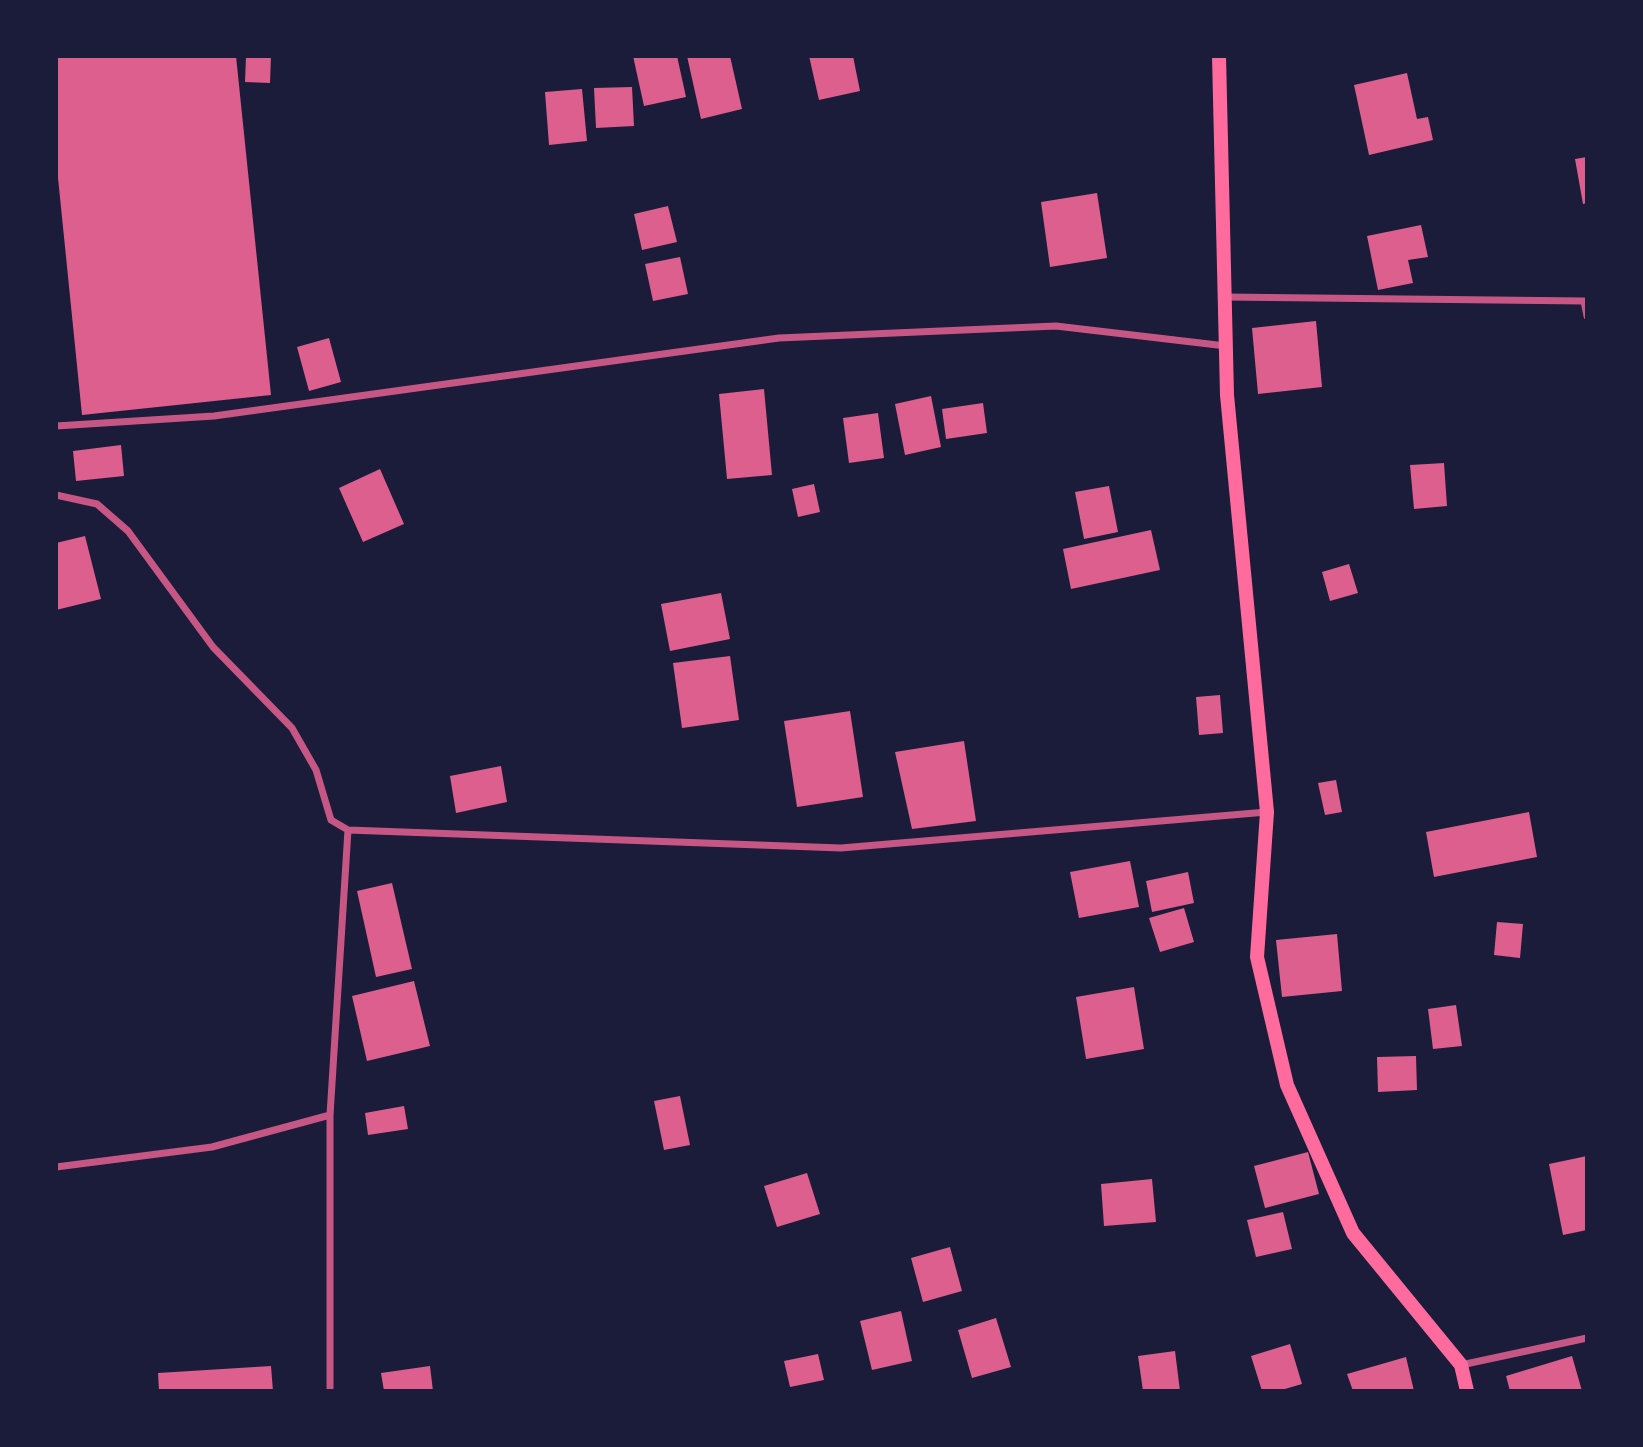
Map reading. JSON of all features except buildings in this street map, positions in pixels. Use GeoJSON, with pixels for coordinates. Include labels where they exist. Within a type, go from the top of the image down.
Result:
{"type":"FeatureCollection","features":[{"type":"Feature","properties":{"kind":"main road"},"geometry":{"type":"LineString","coordinates":[[1219,56],[1227,395],[1267,812],[1257,957],[1287,1086],[1353,1233],[1461,1365],[1467,1391]]}},
{"type":"Feature","properties":{"kind":"street"},"geometry":{"type":"LineString","coordinates":[[1224,297],[1584,301],[1587,316]]}},
{"type":"Feature","properties":{"kind":"street"},"geometry":{"type":"LineString","coordinates":[[56,426],[215,416],[779,338],[1056,326],[1226,346]]}},
{"type":"Feature","properties":{"kind":"street"},"geometry":{"type":"LineString","coordinates":[[56,495],[97,504],[128,531],[213,647],[292,728],[316,769],[331,820],[348,830],[841,848],[1267,812]]}},
{"type":"Feature","properties":{"kind":"street"},"geometry":{"type":"LineString","coordinates":[[330,1391],[330,1115],[348,830]]}},
{"type":"Feature","properties":{"kind":"street"},"geometry":{"type":"LineString","coordinates":[[56,1167],[212,1147],[330,1115]]}},
{"type":"Feature","properties":{"kind":"street"},"geometry":{"type":"LineString","coordinates":[[1461,1365],[1587,1338]]}}]}
